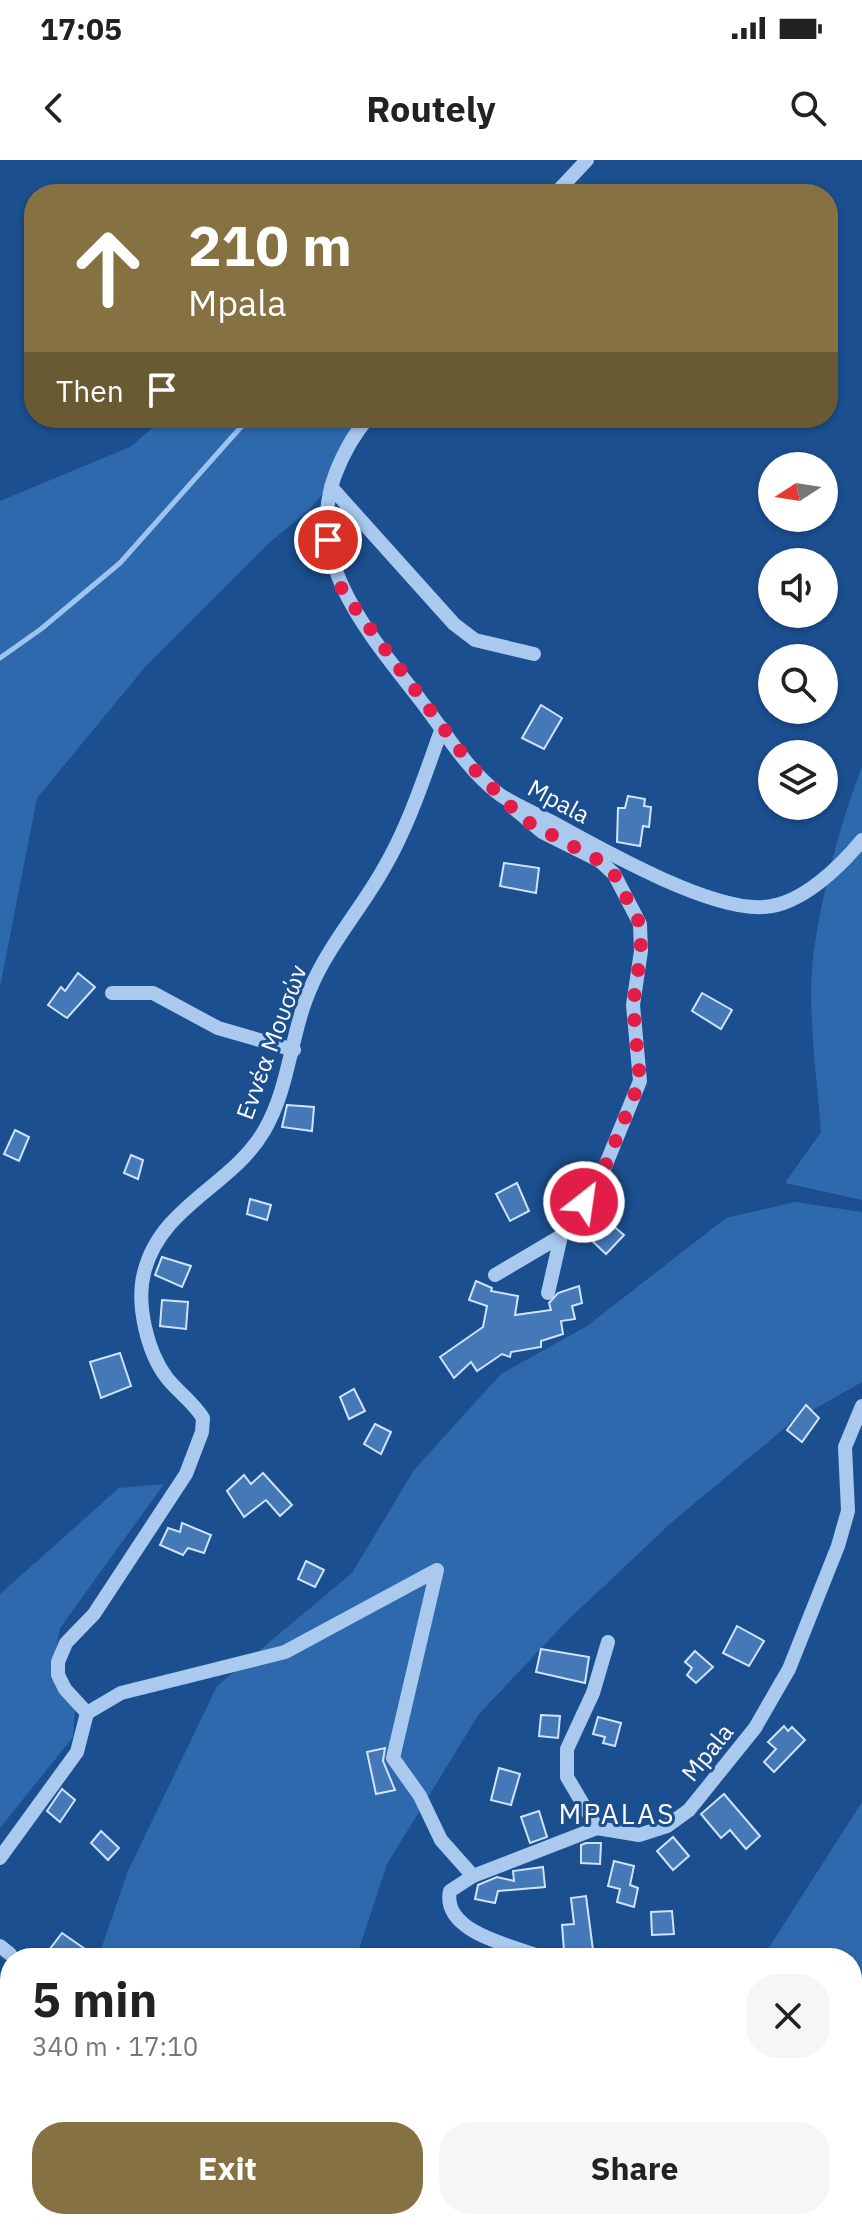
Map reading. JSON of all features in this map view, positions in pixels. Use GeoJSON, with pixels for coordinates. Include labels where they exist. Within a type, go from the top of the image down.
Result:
{"type":"FeatureCollection","features":[{"type":"Feature","properties":{"kind":"street"},"geometry":{"type":"LineString","coordinates":[[564,184],[587,160]]}},
{"type":"Feature","properties":{"kind":"street","name":"Mpala"},"geometry":{"type":"LineString","coordinates":[[361,428],[342,457],[331,487],[327,534],[330,560],[343,592],[472,767],[499,794],[629,864],[727,903],[746,907],[781,904],[803,893],[862,840]]}},
{"type":"Feature","properties":{"kind":"street"},"geometry":{"type":"LineString","coordinates":[[331,487],[454,624],[475,640],[534,654]]}},
{"type":"Feature","properties":{"kind":"street","name":"Εννέα Μουσών"},"geometry":{"type":"LineString","coordinates":[[87,1713],[58,1675],[66,1643],[94,1614],[186,1474],[202,1432],[203,1418],[197,1408],[166,1377],[156,1357],[141,1300],[144,1273],[153,1248],[173,1219],[245,1155],[264,1132],[275,1109],[294,1050],[310,989],[387,864],[414,805],[442,728]]}},
{"type":"Feature","properties":{"kind":"street"},"geometry":{"type":"LineString","coordinates":[[499,794],[524,820],[600,861],[614,874],[640,924],[641,951],[633,1005],[640,1081],[604,1169],[561,1236],[548,1293]]}},
{"type":"Feature","properties":{"kind":"street"},"geometry":{"type":"LineString","coordinates":[[112,993],[153,993],[218,1028],[294,1050]]}},
{"type":"Feature","properties":{"kind":"street"},"geometry":{"type":"LineString","coordinates":[[495,1275],[561,1236]]}},
{"type":"Feature","properties":{"kind":"street","name":"Mpala"},"geometry":{"type":"LineString","coordinates":[[597,1828],[639,1835],[667,1826],[689,1810],[755,1728],[789,1669],[838,1546],[848,1511],[845,1447],[862,1406]]}},
{"type":"Feature","properties":{"kind":"street"},"geometry":{"type":"LineString","coordinates":[[0,1858],[77,1752],[87,1713],[121,1693],[285,1652],[437,1570],[393,1758],[420,1796],[441,1840],[473,1876]]}},
{"type":"Feature","properties":{"kind":"street"},"geometry":{"type":"LineString","coordinates":[[519,1948],[466,1927],[452,1914],[448,1902],[450,1891],[473,1876],[597,1828],[567,1777],[567,1749],[593,1693],[608,1642]]}},
{"type":"Feature","properties":{"kind":"shaded area"},"geometry":{"type":"Polygon","coordinates":[[[152,428],[360,428],[346,466],[309,510],[270,542],[146,666],[37,798],[0,987],[0,501],[130,447],[152,428]]]}},
{"type":"Feature","properties":{"kind":"shaded area"},"geometry":{"type":"Polygon","coordinates":[[[862,767],[862,1200],[785,1183],[821,1132],[812,1017],[814,950],[833,857],[862,767]]]}},
{"type":"Feature","properties":{"kind":"shaded area"},"geometry":{"type":"Polygon","coordinates":[[[795,1202],[862,1212],[862,1382],[793,1421],[671,1523],[567,1621],[479,1714],[387,1864],[359,1948],[101,1948],[128,1871],[217,1686],[352,1573],[414,1470],[501,1374],[587,1326],[726,1218],[795,1202]]]}},
{"type":"Feature","properties":{"kind":"shaded area"},"geometry":{"type":"Polygon","coordinates":[[[164,1484],[60,1628],[51,1679],[75,1708],[73,1737],[0,1828],[0,1594],[119,1488],[164,1484]]]}},
{"type":"Feature","properties":{"kind":"shaded area"},"geometry":{"type":"Polygon","coordinates":[[[862,1802],[862,1948],[769,1948],[862,1802]]]}},
{"type":"Feature","properties":{"kind":"building"},"geometry":{"type":"Polygon","coordinates":[[[541,705],[562,718],[544,749],[522,738],[541,705]]]}},
{"type":"Feature","properties":{"kind":"building"},"geometry":{"type":"Polygon","coordinates":[[[628,796],[645,799],[644,806],[651,807],[649,827],[643,826],[640,846],[617,842],[618,808],[625,808],[628,796]]]}},
{"type":"Feature","properties":{"kind":"building"},"geometry":{"type":"Polygon","coordinates":[[[504,863],[539,868],[536,893],[500,886],[504,863]]]}},
{"type":"Feature","properties":{"kind":"building"},"geometry":{"type":"Polygon","coordinates":[[[78,973],[95,987],[67,1018],[48,1005],[61,987],[65,991],[78,973]]]}},
{"type":"Feature","properties":{"kind":"building"},"geometry":{"type":"Polygon","coordinates":[[[702,993],[732,1010],[721,1029],[692,1011],[702,993]]]}},
{"type":"Feature","properties":{"kind":"building"},"geometry":{"type":"Polygon","coordinates":[[[287,1105],[314,1107],[312,1131],[282,1127],[287,1105]]]}},
{"type":"Feature","properties":{"kind":"building"},"geometry":{"type":"Polygon","coordinates":[[[15,1130],[29,1137],[19,1161],[4,1154],[15,1130]]]}},
{"type":"Feature","properties":{"kind":"building"},"geometry":{"type":"Polygon","coordinates":[[[131,1155],[143,1160],[138,1179],[124,1173],[131,1155]]]}},
{"type":"Feature","properties":{"kind":"building"},"geometry":{"type":"Polygon","coordinates":[[[517,1183],[529,1211],[510,1221],[496,1194],[517,1183]]]}},
{"type":"Feature","properties":{"kind":"building"},"geometry":{"type":"Polygon","coordinates":[[[250,1199],[271,1205],[267,1220],[247,1214],[250,1199]]]}},
{"type":"Feature","properties":{"kind":"building"},"geometry":{"type":"Polygon","coordinates":[[[604,1218],[624,1235],[606,1254],[588,1237],[604,1218]]]}},
{"type":"Feature","properties":{"kind":"building"},"geometry":{"type":"Polygon","coordinates":[[[162,1257],[191,1266],[182,1287],[155,1275],[162,1257]]]}},
{"type":"Feature","properties":{"kind":"building"},"geometry":{"type":"Polygon","coordinates":[[[476,1281],[492,1288],[491,1291],[518,1296],[515,1315],[551,1310],[549,1303],[558,1293],[579,1286],[582,1303],[572,1306],[575,1319],[561,1321],[563,1334],[541,1341],[541,1347],[511,1352],[510,1357],[502,1354],[477,1371],[471,1362],[454,1378],[440,1357],[483,1327],[487,1306],[469,1300],[476,1281]]]}},
{"type":"Feature","properties":{"kind":"building"},"geometry":{"type":"Polygon","coordinates":[[[162,1300],[188,1302],[186,1329],[160,1326],[162,1300]]]}},
{"type":"Feature","properties":{"kind":"building"},"geometry":{"type":"Polygon","coordinates":[[[120,1353],[131,1386],[101,1398],[90,1362],[120,1353]]]}},
{"type":"Feature","properties":{"kind":"building"},"geometry":{"type":"Polygon","coordinates":[[[354,1389],[365,1411],[349,1419],[340,1397],[354,1389]]]}},
{"type":"Feature","properties":{"kind":"building"},"geometry":{"type":"Polygon","coordinates":[[[806,1405],[819,1418],[802,1442],[787,1430],[806,1405]]]}},
{"type":"Feature","properties":{"kind":"building"},"geometry":{"type":"Polygon","coordinates":[[[375,1424],[391,1432],[381,1454],[364,1444],[375,1424]]]}},
{"type":"Feature","properties":{"kind":"building"},"geometry":{"type":"Polygon","coordinates":[[[263,1473],[292,1505],[280,1516],[266,1500],[244,1517],[227,1491],[244,1475],[251,1484],[263,1473]]]}},
{"type":"Feature","properties":{"kind":"building"},"geometry":{"type":"Polygon","coordinates":[[[182,1523],[211,1535],[204,1553],[188,1548],[183,1555],[160,1545],[168,1528],[180,1532],[182,1523]]]}},
{"type":"Feature","properties":{"kind":"building"},"geometry":{"type":"Polygon","coordinates":[[[306,1561],[324,1570],[315,1587],[298,1579],[306,1561]]]}},
{"type":"Feature","properties":{"kind":"building"},"geometry":{"type":"Polygon","coordinates":[[[737,1626],[764,1641],[749,1666],[723,1653],[737,1626]]]}},
{"type":"Feature","properties":{"kind":"building"},"geometry":{"type":"Polygon","coordinates":[[[541,1649],[589,1657],[585,1683],[536,1672],[541,1649]]]}},
{"type":"Feature","properties":{"kind":"building"},"geometry":{"type":"Polygon","coordinates":[[[695,1651],[713,1667],[696,1683],[687,1675],[692,1668],[685,1662],[695,1651]]]}},
{"type":"Feature","properties":{"kind":"building"},"geometry":{"type":"Polygon","coordinates":[[[541,1715],[560,1716],[558,1738],[539,1736],[541,1715]]]}},
{"type":"Feature","properties":{"kind":"building"},"geometry":{"type":"Polygon","coordinates":[[[598,1717],[621,1723],[615,1746],[603,1743],[605,1737],[593,1734],[598,1717]]]}},
{"type":"Feature","properties":{"kind":"building"},"geometry":{"type":"Polygon","coordinates":[[[784,1726],[788,1731],[792,1727],[805,1740],[774,1772],[764,1762],[776,1749],[768,1742],[784,1726]]]}},
{"type":"Feature","properties":{"kind":"building"},"geometry":{"type":"Polygon","coordinates":[[[385,1748],[383,1761],[395,1790],[376,1794],[367,1752],[385,1748]]]}},
{"type":"Feature","properties":{"kind":"building"},"geometry":{"type":"Polygon","coordinates":[[[499,1768],[520,1774],[511,1805],[491,1800],[499,1768]]]}},
{"type":"Feature","properties":{"kind":"building"},"geometry":{"type":"Polygon","coordinates":[[[62,1789],[75,1800],[60,1822],[47,1811],[62,1789]]]}},
{"type":"Feature","properties":{"kind":"building"},"geometry":{"type":"Polygon","coordinates":[[[724,1794],[760,1836],[746,1849],[730,1830],[721,1838],[701,1814],[724,1794]]]}},
{"type":"Feature","properties":{"kind":"building"},"geometry":{"type":"Polygon","coordinates":[[[539,1811],[547,1837],[530,1843],[521,1817],[539,1811]]]}},
{"type":"Feature","properties":{"kind":"building"},"geometry":{"type":"Polygon","coordinates":[[[101,1831],[119,1848],[108,1860],[91,1843],[101,1831]]]}},
{"type":"Feature","properties":{"kind":"building"},"geometry":{"type":"Polygon","coordinates":[[[673,1837],[689,1856],[673,1870],[657,1851],[673,1837]]]}},
{"type":"Feature","properties":{"kind":"building"},"geometry":{"type":"Polygon","coordinates":[[[601,1843],[600,1864],[581,1863],[581,1845],[601,1843]]]}},
{"type":"Feature","properties":{"kind":"building"},"geometry":{"type":"Polygon","coordinates":[[[614,1861],[634,1866],[630,1885],[638,1888],[634,1907],[617,1902],[620,1889],[608,1886],[614,1861]]]}},
{"type":"Feature","properties":{"kind":"building"},"geometry":{"type":"Polygon","coordinates":[[[543,1867],[545,1887],[498,1891],[495,1903],[475,1899],[478,1885],[497,1877],[514,1881],[513,1871],[543,1867]]]}},
{"type":"Feature","properties":{"kind":"building"},"geometry":{"type":"Polygon","coordinates":[[[586,1896],[593,1948],[564,1948],[562,1925],[574,1924],[571,1898],[586,1896]]]}},
{"type":"Feature","properties":{"kind":"building"},"geometry":{"type":"Polygon","coordinates":[[[672,1911],[674,1934],[652,1935],[651,1912],[672,1911]]]}},
{"type":"Feature","properties":{"kind":"building"},"geometry":{"type":"Polygon","coordinates":[[[62,1933],[84,1948],[51,1948],[62,1933]]]}},
{"type":"Feature","properties":{"kind":"waterway"},"geometry":{"type":"LineString","coordinates":[[0,658],[41,629],[120,563],[240,428]]}},
{"type":"Feature","properties":{"kind":"district","name":"MPALAS"},"geometry":{"type":"Point","coordinates":[617,1813]}},
{"type":"Feature","properties":{"kind":"route"},"geometry":{"type":"LineString","coordinates":[[328,540],[330,560],[343,592],[472,767],[524,820],[600,861],[614,874],[640,924],[641,951],[633,1005],[640,1081],[604,1169],[584,1202]]}}]}
